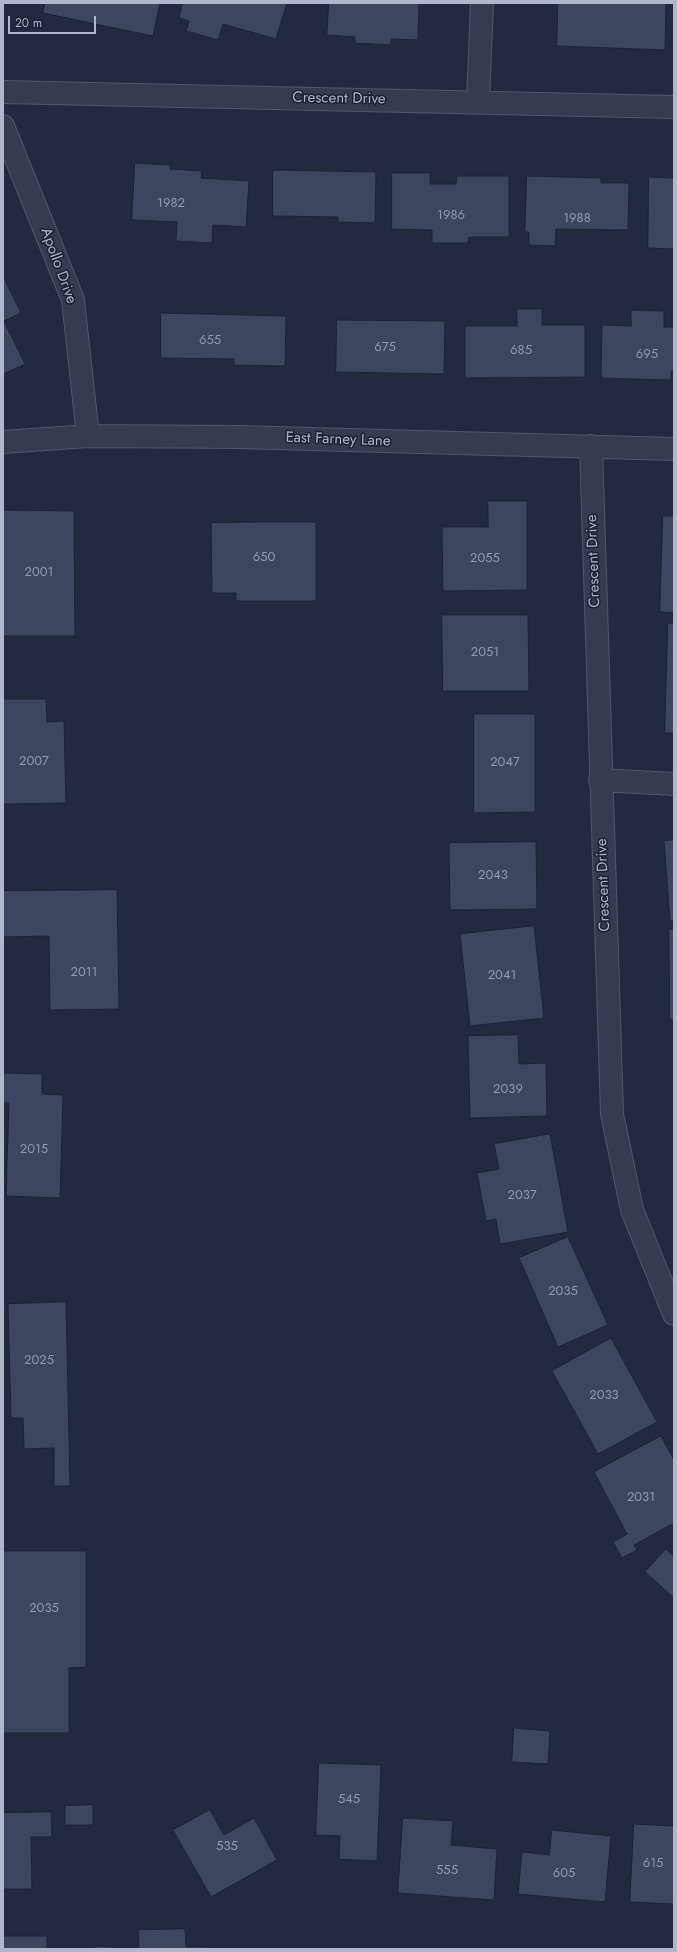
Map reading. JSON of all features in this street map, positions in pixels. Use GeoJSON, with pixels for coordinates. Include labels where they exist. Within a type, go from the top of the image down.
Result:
{"type":"FeatureCollection","features":[{"type":"Feature","properties":{"kind":"street"},"geometry":{"type":"LineString","coordinates":[[478,102],[482,3]]}},
{"type":"Feature","properties":{"kind":"street","name":"Crescent Drive"},"geometry":{"type":"LineString","coordinates":[[3,92],[674,107]]}},
{"type":"Feature","properties":{"kind":"street","name":"Apollo Drive"},"geometry":{"type":"LineString","coordinates":[[3,126],[73,300],[88,436]]}},
{"type":"Feature","properties":{"kind":"street","name":"East Farney Lane"},"geometry":{"type":"LineString","coordinates":[[3,442],[88,436],[239,437],[674,449]]}},
{"type":"Feature","properties":{"kind":"street","name":"Crescent Drive"},"geometry":{"type":"LineString","coordinates":[[591,446],[600,780],[612,1114],[632,1210],[674,1314]]}},
{"type":"Feature","properties":{"kind":"street"},"geometry":{"type":"LineString","coordinates":[[600,780],[674,784]]}},
{"type":"Feature","properties":{"kind":"building"},"geometry":{"type":"Polygon","coordinates":[[[45,3],[160,3],[153,36],[43,13],[45,3]]]}},
{"type":"Feature","properties":{"kind":"building"},"geometry":{"type":"Polygon","coordinates":[[[183,3],[287,3],[276,39],[223,24],[218,40],[186,31],[189,21],[179,18],[183,3]]]}},
{"type":"Feature","properties":{"kind":"building"},"geometry":{"type":"Polygon","coordinates":[[[329,3],[419,3],[418,40],[391,39],[391,45],[355,43],[355,37],[327,35],[329,3]]]}},
{"type":"Feature","properties":{"kind":"building"},"geometry":{"type":"Polygon","coordinates":[[[558,3],[666,3],[665,50],[557,46],[558,3]]]}},
{"type":"Feature","properties":{"kind":"building"},"geometry":{"type":"Polygon","coordinates":[[[135,163],[170,165],[170,169],[202,171],[201,178],[249,181],[246,227],[213,225],[212,243],[176,241],[177,222],[132,220],[135,163]]]}},
{"type":"Feature","properties":{"kind":"building"},"geometry":{"type":"Polygon","coordinates":[[[273,170],[376,172],[375,223],[338,222],[338,217],[273,216],[273,170]]]}},
{"type":"Feature","properties":{"kind":"building"},"geometry":{"type":"Polygon","coordinates":[[[392,173],[430,173],[430,184],[456,184],[457,176],[509,176],[509,237],[469,237],[468,243],[432,243],[432,230],[392,229],[392,173]]]}},
{"type":"Feature","properties":{"kind":"building"},"geometry":{"type":"Polygon","coordinates":[[[527,176],[601,178],[601,183],[629,183],[628,230],[556,229],[555,246],[529,245],[529,232],[525,232],[527,176]]]}},
{"type":"Feature","properties":{"kind":"building"},"geometry":{"type":"Polygon","coordinates":[[[649,177],[674,178],[674,249],[648,248],[649,177]]]}},
{"type":"Feature","properties":{"kind":"building"},"geometry":{"type":"Polygon","coordinates":[[[3,276],[21,313],[4,321],[25,364],[3,374],[3,276]]]}},
{"type":"Feature","properties":{"kind":"building"},"geometry":{"type":"Polygon","coordinates":[[[517,309],[542,309],[542,325],[585,325],[585,377],[465,378],[465,326],[517,326],[517,309]]]}},
{"type":"Feature","properties":{"kind":"building"},"geometry":{"type":"Polygon","coordinates":[[[631,310],[664,311],[664,327],[674,327],[674,371],[671,371],[671,380],[601,378],[602,325],[631,326],[631,310]]]}},
{"type":"Feature","properties":{"kind":"building"},"geometry":{"type":"Polygon","coordinates":[[[161,313],[286,316],[285,366],[234,365],[234,359],[161,358],[161,313]]]}},
{"type":"Feature","properties":{"kind":"building"},"geometry":{"type":"Polygon","coordinates":[[[337,320],[445,321],[444,374],[336,372],[337,320]]]}},
{"type":"Feature","properties":{"kind":"building"},"geometry":{"type":"Polygon","coordinates":[[[488,501],[527,501],[527,590],[443,591],[442,527],[488,527],[488,501]]]}},
{"type":"Feature","properties":{"kind":"building"},"geometry":{"type":"Polygon","coordinates":[[[3,510],[74,511],[75,636],[3,636],[3,510]]]}},
{"type":"Feature","properties":{"kind":"building"},"geometry":{"type":"Polygon","coordinates":[[[663,516],[674,516],[674,613],[660,612],[663,516]]]}},
{"type":"Feature","properties":{"kind":"building"},"geometry":{"type":"Polygon","coordinates":[[[316,522],[316,601],[236,601],[236,593],[212,593],[211,523],[316,522]]]}},
{"type":"Feature","properties":{"kind":"building"},"geometry":{"type":"Polygon","coordinates":[[[442,615],[528,615],[529,691],[443,691],[442,615]]]}},
{"type":"Feature","properties":{"kind":"building"},"geometry":{"type":"Polygon","coordinates":[[[668,623],[674,623],[674,733],[665,733],[668,623]]]}},
{"type":"Feature","properties":{"kind":"building"},"geometry":{"type":"Polygon","coordinates":[[[3,699],[46,699],[47,722],[64,721],[66,803],[3,804],[3,699]]]}},
{"type":"Feature","properties":{"kind":"building"},"geometry":{"type":"Polygon","coordinates":[[[474,714],[535,714],[535,812],[474,813],[474,714]]]}},
{"type":"Feature","properties":{"kind":"building"},"geometry":{"type":"Polygon","coordinates":[[[674,840],[674,921],[670,921],[664,841],[674,840]]]}},
{"type":"Feature","properties":{"kind":"building"},"geometry":{"type":"Polygon","coordinates":[[[536,842],[537,909],[450,910],[449,843],[536,842]]]}},
{"type":"Feature","properties":{"kind":"building"},"geometry":{"type":"Polygon","coordinates":[[[117,890],[119,1009],[50,1010],[49,936],[3,937],[3,891],[117,890]]]}},
{"type":"Feature","properties":{"kind":"building"},"geometry":{"type":"Polygon","coordinates":[[[534,926],[544,1018],[470,1026],[460,934],[534,926]]]}},
{"type":"Feature","properties":{"kind":"building"},"geometry":{"type":"Polygon","coordinates":[[[669,929],[674,929],[674,1020],[670,1020],[669,929]]]}},
{"type":"Feature","properties":{"kind":"building"},"geometry":{"type":"Polygon","coordinates":[[[518,1035],[519,1064],[546,1063],[547,1116],[470,1118],[468,1036],[518,1035]]]}},
{"type":"Feature","properties":{"kind":"building"},"geometry":{"type":"Polygon","coordinates":[[[3,1073],[42,1074],[42,1094],[63,1095],[60,1198],[6,1196],[9,1103],[3,1103],[3,1073]]]}},
{"type":"Feature","properties":{"kind":"building"},"geometry":{"type":"Polygon","coordinates":[[[550,1134],[568,1232],[500,1244],[496,1219],[486,1221],[477,1173],[499,1169],[494,1144],[550,1134]]]}},
{"type":"Feature","properties":{"kind":"building"},"geometry":{"type":"Polygon","coordinates":[[[568,1237],[608,1325],[558,1347],[519,1258],[568,1237]]]}},
{"type":"Feature","properties":{"kind":"building"},"geometry":{"type":"Polygon","coordinates":[[[66,1302],[70,1486],[54,1486],[54,1448],[24,1449],[23,1418],[11,1418],[8,1304],[66,1302]]]}},
{"type":"Feature","properties":{"kind":"building"},"geometry":{"type":"Polygon","coordinates":[[[611,1338],[657,1422],[598,1454],[552,1371],[611,1338]]]}},
{"type":"Feature","properties":{"kind":"building"},"geometry":{"type":"Polygon","coordinates":[[[661,1436],[674,1460],[674,1523],[634,1545],[637,1550],[622,1558],[613,1542],[627,1534],[594,1472],[661,1436]]]}},
{"type":"Feature","properties":{"kind":"building"},"geometry":{"type":"Polygon","coordinates":[[[666,1549],[674,1557],[674,1598],[645,1572],[666,1549]]]}},
{"type":"Feature","properties":{"kind":"building"},"geometry":{"type":"Polygon","coordinates":[[[3,1551],[86,1551],[86,1667],[69,1668],[69,1733],[3,1733],[3,1551]]]}},
{"type":"Feature","properties":{"kind":"building"},"geometry":{"type":"Polygon","coordinates":[[[514,1728],[550,1731],[548,1764],[512,1762],[514,1728]]]}},
{"type":"Feature","properties":{"kind":"building"},"geometry":{"type":"Polygon","coordinates":[[[319,1763],[381,1765],[377,1861],[339,1859],[340,1836],[316,1835],[319,1763]]]}},
{"type":"Feature","properties":{"kind":"building"},"geometry":{"type":"Polygon","coordinates":[[[93,1805],[93,1825],[65,1825],[65,1806],[93,1805]]]}},
{"type":"Feature","properties":{"kind":"building"},"geometry":{"type":"Polygon","coordinates":[[[210,1810],[224,1835],[254,1818],[277,1860],[211,1897],[173,1830],[210,1810]]]}},
{"type":"Feature","properties":{"kind":"building"},"geometry":{"type":"Polygon","coordinates":[[[51,1812],[52,1837],[31,1837],[32,1889],[3,1889],[3,1813],[51,1812]]]}},
{"type":"Feature","properties":{"kind":"building"},"geometry":{"type":"Polygon","coordinates":[[[403,1818],[453,1821],[451,1845],[497,1849],[494,1900],[398,1893],[403,1818]]]}},
{"type":"Feature","properties":{"kind":"building"},"geometry":{"type":"Polygon","coordinates":[[[634,1824],[674,1826],[674,1904],[630,1902],[634,1824]]]}},
{"type":"Feature","properties":{"kind":"building"},"geometry":{"type":"Polygon","coordinates":[[[552,1830],[611,1836],[605,1902],[518,1894],[522,1852],[549,1855],[552,1830]]]}},
{"type":"Feature","properties":{"kind":"building"},"geometry":{"type":"Polygon","coordinates":[[[185,1929],[186,1947],[207,1947],[207,1949],[139,1949],[138,1930],[185,1929]]]}},
{"type":"Feature","properties":{"kind":"building"},"geometry":{"type":"Polygon","coordinates":[[[3,1936],[47,1936],[47,1949],[3,1949],[3,1936]]]}},
{"type":"Feature","properties":{"kind":"building"},"geometry":{"type":"Polygon","coordinates":[[[95,1946],[113,1947],[113,1949],[95,1949],[95,1946]]]}}]}
